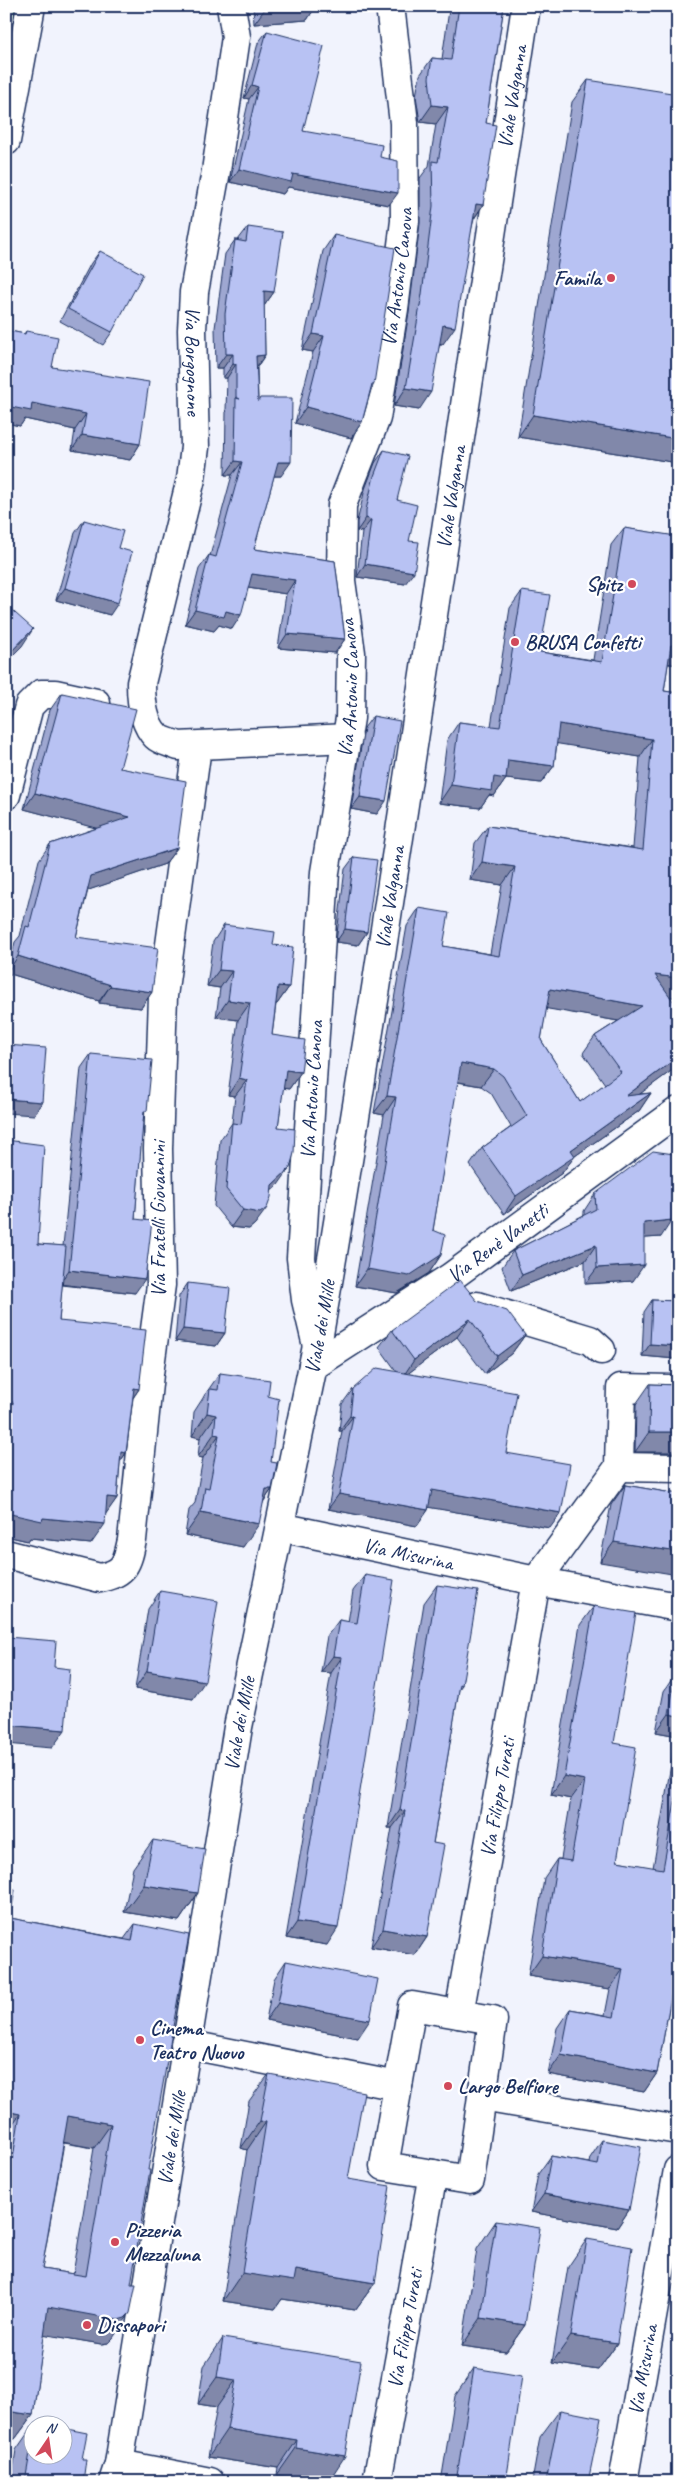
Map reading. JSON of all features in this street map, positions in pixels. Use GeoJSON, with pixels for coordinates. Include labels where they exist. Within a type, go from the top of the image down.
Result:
{"type":"FeatureCollection","features":[{"type":"Feature","properties":{"kind":"street"},"geometry":{"type":"LineString","coordinates":[[6,141],[31,6]]}},
{"type":"Feature","properties":{"kind":"street","name":"Via Borgognone"},"geometry":{"type":"LineString","coordinates":[[231,6],[236,37],[216,171],[194,292],[192,330],[195,447],[192,479],[141,683],[144,713],[156,736],[178,746],[197,747],[348,738]]}},
{"type":"Feature","properties":{"kind":"street","name":"Via Antonio Canova"},"geometry":{"type":"LineString","coordinates":[[315,1356],[301,1258],[325,872],[348,738],[351,653],[340,580],[342,505],[376,418],[394,309],[405,221],[404,123],[390,6]]}},
{"type":"Feature","properties":{"kind":"street","name":"Viale Valganna"},"geometry":{"type":"LineString","coordinates":[[376,988],[526,6]]}},
{"type":"Feature","properties":{"kind":"street"},"geometry":{"type":"LineString","coordinates":[[6,795],[29,706],[41,694],[55,694],[144,713]]}},
{"type":"Feature","properties":{"kind":"street","name":"Via Fratelli Giovannini"},"geometry":{"type":"LineString","coordinates":[[6,1554],[100,1578],[115,1575],[128,1562],[161,1285],[158,1149],[163,996],[197,747]]}},
{"type":"Feature","properties":{"kind":"street","name":"Viale dei Mille"},"geometry":{"type":"LineString","coordinates":[[118,2476],[238,1727],[315,1356],[376,988]]}},
{"type":"Feature","properties":{"kind":"street","name":"Via Renè Vanetti"},"geometry":{"type":"LineString","coordinates":[[315,1356],[451,1277],[678,1111]]}},
{"type":"Feature","properties":{"kind":"street"},"geometry":{"type":"LineString","coordinates":[[451,1277],[471,1304],[514,1319],[555,1328],[590,1340],[601,1350]]}},
{"type":"Feature","properties":{"kind":"street"},"geometry":{"type":"LineString","coordinates":[[536,1581],[619,1467],[621,1388],[672,1389]]}},
{"type":"Feature","properties":{"kind":"street"},"geometry":{"type":"LineString","coordinates":[[619,1467],[678,1468]]}},
{"type":"Feature","properties":{"kind":"street","name":"Via Misurina"},"geometry":{"type":"LineString","coordinates":[[280,1527],[536,1581],[678,1607]]}},
{"type":"Feature","properties":{"kind":"street","name":"Via Filippo Turati"},"geometry":{"type":"LineString","coordinates":[[459,2014],[536,1581]]}},
{"type":"Feature","properties":{"kind":"street"},"geometry":{"type":"LineString","coordinates":[[412,2006],[459,2014],[493,2020],[470,2180],[384,2166],[412,2006]]}},
{"type":"Feature","properties":{"kind":"street"},"geometry":{"type":"LineString","coordinates":[[186,2044],[398,2086]]}},
{"type":"Feature","properties":{"kind":"street"},"geometry":{"type":"LineString","coordinates":[[482,2097],[678,2130]]}},
{"type":"Feature","properties":{"kind":"street","name":"Via Misurina"},"geometry":{"type":"LineString","coordinates":[[624,2482],[678,2170]]}},
{"type":"Feature","properties":{"kind":"street","name":"Via Filippo Turati"},"geometry":{"type":"LineString","coordinates":[[377,2482],[433,2174]]}},
{"type":"Feature","properties":{"kind":"street"},"geometry":{"type":"LineString","coordinates":[[118,2476],[210,2482]]}},
{"type":"Feature","properties":{"kind":"green space"},"geometry":{"type":"Polygon","coordinates":[[[6,6],[20,6],[6,74],[6,6]]]}},
{"type":"Feature","properties":{"kind":"building"},"geometry":{"type":"Polygon","coordinates":[[[459,6],[504,6],[486,123],[496,125],[483,205],[476,204],[455,327],[443,325],[431,392],[406,388],[422,294],[433,206],[432,161],[438,162],[448,107],[432,105],[429,78],[432,58],[451,60],[459,6]]]}},
{"type":"Feature","properties":{"kind":"building"},"geometry":{"type":"Polygon","coordinates":[[[267,31],[324,46],[303,131],[382,145],[380,157],[398,161],[398,193],[293,174],[291,182],[239,169],[258,87],[252,85],[267,31]]]}},
{"type":"Feature","properties":{"kind":"building","name":"Famila"},"geometry":{"type":"Polygon","coordinates":[[[588,80],[678,94],[678,439],[533,415],[588,80]]]}},
{"type":"Feature","properties":{"kind":"building"},"geometry":{"type":"Polygon","coordinates":[[[248,227],[283,232],[274,292],[264,291],[265,355],[256,356],[258,402],[260,398],[292,398],[291,462],[278,462],[254,549],[335,561],[345,639],[287,634],[295,580],[252,574],[241,615],[226,611],[224,617],[195,610],[209,555],[216,557],[242,462],[235,461],[236,398],[240,399],[236,397],[236,364],[233,364],[233,354],[226,354],[225,314],[235,240],[246,242],[248,227]]]}},
{"type":"Feature","properties":{"kind":"building"},"geometry":{"type":"Polygon","coordinates":[[[334,235],[395,248],[374,384],[372,384],[362,422],[306,407],[324,336],[313,334],[334,235]]]}},
{"type":"Feature","properties":{"kind":"building"},"geometry":{"type":"Polygon","coordinates":[[[100,251],[143,274],[112,332],[68,309],[100,251]]]}},
{"type":"Feature","properties":{"kind":"building"},"geometry":{"type":"Polygon","coordinates":[[[10,331],[25,334],[26,331],[58,337],[52,367],[149,382],[140,444],[82,435],[86,414],[32,403],[31,411],[6,406],[6,353],[10,331]]]}},
{"type":"Feature","properties":{"kind":"building"},"geometry":{"type":"Polygon","coordinates":[[[384,450],[408,456],[397,500],[417,505],[409,541],[419,542],[414,572],[365,564],[371,520],[366,518],[366,510],[374,476],[384,450]]]}},
{"type":"Feature","properties":{"kind":"building"},"geometry":{"type":"Polygon","coordinates":[[[84,520],[123,531],[118,548],[132,552],[118,603],[65,588],[84,520]]]}},
{"type":"Feature","properties":{"kind":"building"},"geometry":{"type":"Polygon","coordinates":[[[624,528],[676,536],[678,529],[678,646],[671,645],[664,691],[678,693],[678,978],[655,975],[678,1008],[678,1057],[626,1096],[651,1093],[571,1150],[575,1156],[516,1196],[482,1148],[527,1116],[503,1076],[494,1069],[461,1063],[433,1230],[445,1235],[441,1255],[409,1276],[367,1269],[396,1097],[387,1096],[419,908],[449,913],[443,946],[499,956],[515,867],[482,862],[488,826],[643,850],[652,739],[559,724],[554,766],[508,760],[506,779],[494,777],[492,791],[451,785],[459,722],[500,727],[522,591],[550,595],[540,652],[602,662],[624,528]],[[550,989],[541,1040],[580,1102],[621,1072],[595,1036],[642,1006],[550,989]]]}},
{"type":"Feature","properties":{"kind":"building"},"geometry":{"type":"Polygon","coordinates":[[[6,605],[33,629],[6,657],[6,605]]]}},
{"type":"Feature","properties":{"kind":"building"},"geometry":{"type":"Polygon","coordinates":[[[62,693],[136,709],[120,768],[186,781],[177,848],[91,876],[76,937],[158,948],[152,992],[110,986],[18,956],[26,926],[29,927],[50,844],[130,817],[35,793],[62,693]]]}},
{"type":"Feature","properties":{"kind":"building"},"geometry":{"type":"Polygon","coordinates":[[[373,716],[400,721],[386,801],[360,797],[373,716]]]}},
{"type":"Feature","properties":{"kind":"building"},"geometry":{"type":"Polygon","coordinates":[[[354,857],[377,860],[367,932],[345,929],[354,857]]]}},
{"type":"Feature","properties":{"kind":"building"},"geometry":{"type":"Polygon","coordinates":[[[224,925],[275,932],[273,945],[293,947],[289,987],[278,986],[272,1035],[305,1040],[301,1072],[286,1070],[278,1127],[295,1129],[294,1153],[290,1168],[272,1185],[271,1197],[267,1208],[260,1213],[243,1210],[226,1189],[232,1123],[241,1124],[247,1080],[239,1078],[250,1003],[228,1000],[232,971],[219,970],[224,925]]]}},
{"type":"Feature","properties":{"kind":"building"},"geometry":{"type":"Polygon","coordinates":[[[6,1045],[46,1048],[42,1102],[6,1099],[6,1045]]]}},
{"type":"Feature","properties":{"kind":"building"},"geometry":{"type":"Polygon","coordinates":[[[91,1054],[152,1060],[147,1111],[144,1111],[135,1219],[152,1221],[145,1279],[69,1270],[91,1054]]]}},
{"type":"Feature","properties":{"kind":"building"},"geometry":{"type":"Polygon","coordinates":[[[6,1140],[44,1145],[38,1244],[66,1246],[59,1321],[146,1330],[139,1389],[134,1388],[126,1453],[121,1452],[117,1498],[107,1497],[105,1524],[43,1518],[42,1521],[6,1513],[6,1436],[13,1402],[6,1401],[8,1375],[6,1375],[6,1294],[8,1279],[6,1272],[6,1140]]]}},
{"type":"Feature","properties":{"kind":"building"},"geometry":{"type":"Polygon","coordinates":[[[653,1151],[674,1154],[672,1220],[644,1223],[644,1265],[597,1268],[596,1245],[522,1275],[513,1251],[596,1209],[595,1194],[653,1151]]]}},
{"type":"Feature","properties":{"kind":"building"},"geometry":{"type":"Polygon","coordinates":[[[460,1280],[477,1301],[507,1311],[525,1335],[497,1356],[470,1319],[414,1360],[392,1330],[460,1280]]]}},
{"type":"Feature","properties":{"kind":"building"},"geometry":{"type":"Polygon","coordinates":[[[188,1283],[230,1288],[225,1333],[183,1329],[188,1283]]]}},
{"type":"Feature","properties":{"kind":"building"},"geometry":{"type":"Polygon","coordinates":[[[652,1300],[678,1301],[678,1346],[650,1344],[652,1300]]]}},
{"type":"Feature","properties":{"kind":"building"},"geometry":{"type":"Polygon","coordinates":[[[377,1368],[517,1393],[506,1453],[570,1464],[561,1513],[432,1490],[428,1510],[339,1494],[353,1416],[350,1416],[353,1389],[377,1368]]]}},
{"type":"Feature","properties":{"kind":"building"},"geometry":{"type":"Polygon","coordinates":[[[220,1373],[270,1380],[268,1396],[279,1399],[271,1462],[277,1463],[272,1489],[266,1489],[259,1524],[201,1512],[205,1487],[209,1488],[219,1435],[214,1434],[216,1415],[207,1413],[210,1389],[218,1390],[220,1373]]]}},
{"type":"Feature","properties":{"kind":"building"},"geometry":{"type":"Polygon","coordinates":[[[650,1384],[678,1385],[678,1432],[649,1432],[650,1384]]]}},
{"type":"Feature","properties":{"kind":"building"},"geometry":{"type":"Polygon","coordinates":[[[625,1485],[678,1494],[678,1552],[614,1542],[625,1485]]]}},
{"type":"Feature","properties":{"kind":"building"},"geometry":{"type":"Polygon","coordinates":[[[365,1575],[394,1580],[338,1928],[297,1922],[342,1657],[333,1656],[339,1620],[357,1623],[365,1575]]]}},
{"type":"Feature","properties":{"kind":"building"},"geometry":{"type":"Polygon","coordinates":[[[437,1585],[478,1591],[433,1843],[444,1845],[427,1937],[383,1929],[405,1811],[400,1810],[437,1585]]]}},
{"type":"Feature","properties":{"kind":"building"},"geometry":{"type":"Polygon","coordinates":[[[160,1591],[218,1601],[205,1681],[147,1671],[160,1591]]]}},
{"type":"Feature","properties":{"kind":"building"},"geometry":{"type":"Polygon","coordinates":[[[594,1606],[636,1613],[614,1743],[636,1747],[617,1861],[663,1869],[678,1784],[678,1959],[657,2073],[561,2055],[570,2009],[614,2017],[623,1969],[542,1956],[557,1859],[571,1861],[585,1780],[564,1776],[594,1606]]]}},
{"type":"Feature","properties":{"kind":"building"},"geometry":{"type":"Polygon","coordinates":[[[7,1637],[56,1641],[54,1667],[70,1669],[65,1730],[6,1725],[7,1637]]]}},
{"type":"Feature","properties":{"kind":"building"},"geometry":{"type":"Polygon","coordinates":[[[676,1673],[678,1673],[678,1716],[669,1714],[676,1673]]]}},
{"type":"Feature","properties":{"kind":"building"},"geometry":{"type":"Polygon","coordinates":[[[153,1840],[205,1849],[198,1893],[144,1885],[153,1840]]]}},
{"type":"Feature","properties":{"kind":"building"},"geometry":{"type":"Polygon","coordinates":[[[6,1888],[15,1890],[10,1918],[132,1941],[135,1924],[189,1935],[148,2170],[150,2170],[131,2284],[136,2284],[130,2313],[125,2318],[118,2320],[48,2307],[33,2415],[6,2411],[6,2157],[13,2158],[20,2114],[6,2111],[6,1888]],[[68,2116],[42,2269],[86,2276],[111,2124],[68,2116]]]}},
{"type":"Feature","properties":{"kind":"building"},"geometry":{"type":"Polygon","coordinates":[[[286,1961],[378,1979],[370,2020],[278,2003],[286,1961]]]}},
{"type":"Feature","properties":{"kind":"building"},"geometry":{"type":"Polygon","coordinates":[[[269,2074],[364,2092],[348,2179],[390,2186],[375,2283],[296,2270],[294,2281],[242,2273],[266,2122],[260,2121],[269,2074]]]}},
{"type":"Feature","properties":{"kind":"building"},"geometry":{"type":"Polygon","coordinates":[[[602,2140],[641,2147],[629,2210],[544,2194],[551,2156],[598,2165],[602,2140]]]}},
{"type":"Feature","properties":{"kind":"building"},"geometry":{"type":"Polygon","coordinates":[[[496,2221],[540,2228],[525,2325],[481,2318],[496,2221]]]}},
{"type":"Feature","properties":{"kind":"building"},"geometry":{"type":"Polygon","coordinates":[[[587,2239],[632,2247],[617,2343],[571,2336],[587,2239]]]}},
{"type":"Feature","properties":{"kind":"building"},"geometry":{"type":"Polygon","coordinates":[[[223,2338],[361,2361],[345,2456],[296,2448],[297,2440],[227,2429],[236,2380],[217,2377],[223,2338]]]}},
{"type":"Feature","properties":{"kind":"building"},"geometry":{"type":"Polygon","coordinates":[[[474,2368],[522,2376],[506,2482],[456,2482],[474,2368]]]}},
{"type":"Feature","properties":{"kind":"building"},"geometry":{"type":"Polygon","coordinates":[[[560,2410],[601,2418],[588,2482],[546,2482],[560,2410]]]}},
{"type":"Feature","properties":{"kind":"building"},"geometry":{"type":"Polygon","coordinates":[[[72,2430],[87,2433],[82,2459],[86,2459],[83,2482],[25,2482],[28,2466],[72,2466],[72,2430]]]}},
{"type":"Feature","properties":{"kind":"place","name":"Famila"},"geometry":{"type":"Point","coordinates":[611,278]}},
{"type":"Feature","properties":{"kind":"place","name":"Spitz"},"geometry":{"type":"Point","coordinates":[632,584]}},
{"type":"Feature","properties":{"kind":"place","name":"BRUSA Confetti"},"geometry":{"type":"Point","coordinates":[515,642]}},
{"type":"Feature","properties":{"kind":"place","name":"Cinema Teatro Nuovo"},"geometry":{"type":"Point","coordinates":[140,2040]}},
{"type":"Feature","properties":{"kind":"place","name":"Largo Belfiore"},"geometry":{"type":"Point","coordinates":[448,2086]}},
{"type":"Feature","properties":{"kind":"place","name":"Pizzeria Mezzaluna"},"geometry":{"type":"Point","coordinates":[115,2242]}},
{"type":"Feature","properties":{"kind":"place","name":"Dissapori"},"geometry":{"type":"Point","coordinates":[87,2325]}}]}
